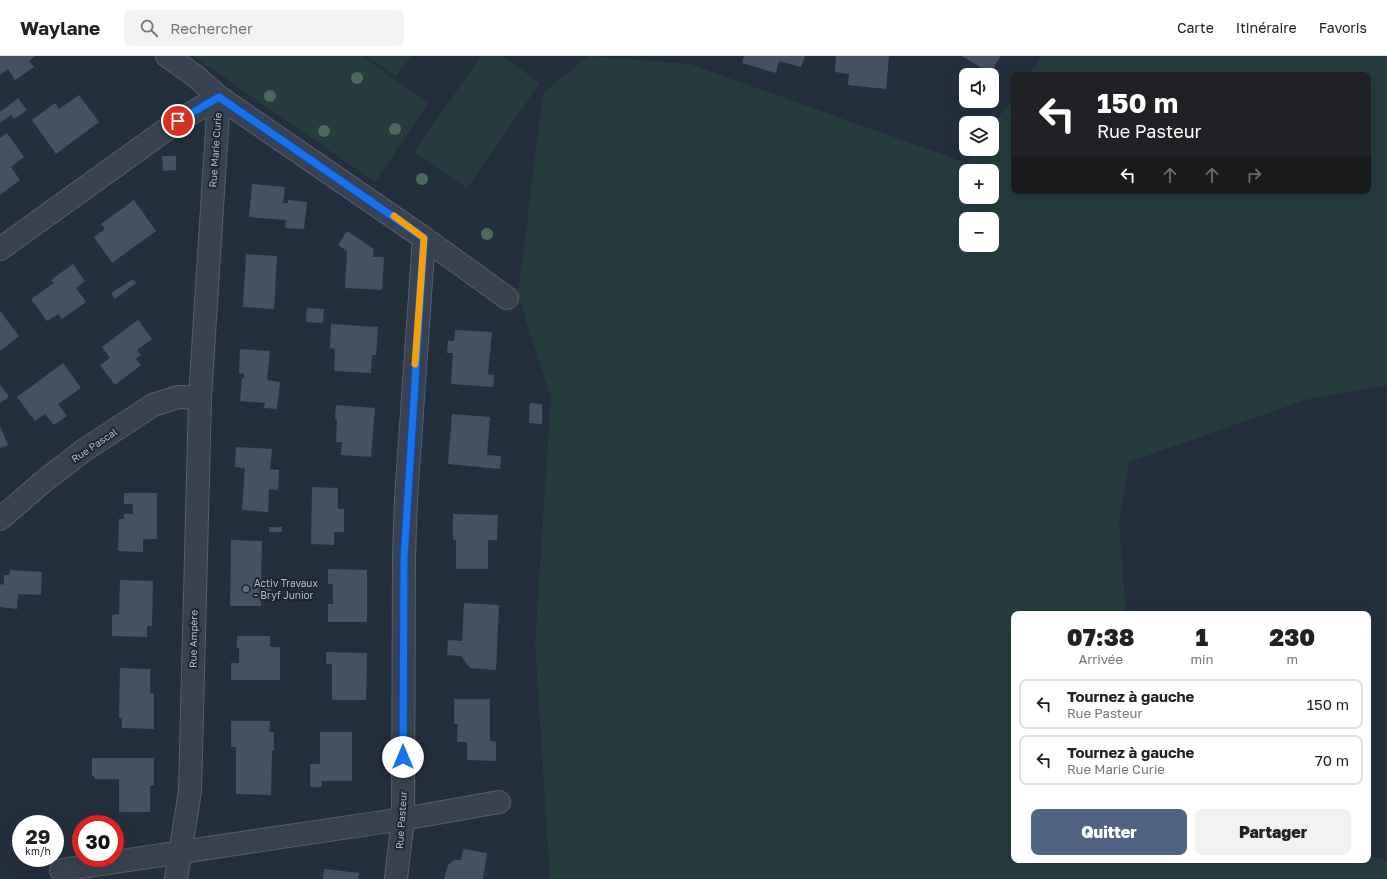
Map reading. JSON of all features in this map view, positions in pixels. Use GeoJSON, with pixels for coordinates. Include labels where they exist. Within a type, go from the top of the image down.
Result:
{"type":"FeatureCollection","features":[{"type":"Feature","properties":{"kind":"street"},"geometry":{"type":"LineString","coordinates":[[166,56],[219,97],[424,238],[507,298]]}},
{"type":"Feature","properties":{"kind":"street","name":"Rue Marie Curie"},"geometry":{"type":"LineString","coordinates":[[0,250],[178,121],[219,97]]}},
{"type":"Feature","properties":{"kind":"street","name":"Rue Marie Curie"},"geometry":{"type":"LineString","coordinates":[[200,398],[219,97]]}},
{"type":"Feature","properties":{"kind":"street","name":"Rue Pasteur"},"geometry":{"type":"LineString","coordinates":[[396,879],[403,819],[404,558],[424,238]]}},
{"type":"Feature","properties":{"kind":"street","name":"Rue Pascal"},"geometry":{"type":"LineString","coordinates":[[0,519],[44,481],[83,451],[153,405],[178,397],[200,398]]}},
{"type":"Feature","properties":{"kind":"street","name":"Rue Ampère"},"geometry":{"type":"LineString","coordinates":[[176,879],[182,850],[190,790],[200,398]]}},
{"type":"Feature","properties":{"kind":"street"},"geometry":{"type":"LineString","coordinates":[[61,870],[182,850],[403,819],[499,802]]}},
{"type":"Feature","properties":{"kind":"green space"},"geometry":{"type":"Polygon","coordinates":[[[193,56],[362,56],[428,103],[375,182],[193,56]]]}},
{"type":"Feature","properties":{"kind":"green space"},"geometry":{"type":"Polygon","coordinates":[[[367,56],[411,56],[396,77],[367,56]]]}},
{"type":"Feature","properties":{"kind":"green space"},"geometry":{"type":"Polygon","coordinates":[[[481,56],[502,56],[540,83],[467,188],[414,152],[481,56]]]}},
{"type":"Feature","properties":{"kind":"green space"},"geometry":{"type":"Polygon","coordinates":[[[588,56],[690,64],[966,163],[972,156],[999,156],[999,117],[1011,100],[1011,194],[1371,194],[1371,72],[1030,72],[1042,56],[1387,56],[1387,385],[1305,400],[1129,462],[1119,524],[1126,611],[1011,611],[1011,863],[1371,863],[1371,856],[1387,861],[1387,879],[550,879],[535,643],[551,397],[518,296],[543,93],[588,56]]]}},
{"type":"Feature","properties":{"kind":"building"},"geometry":{"type":"Polygon","coordinates":[[[0,56],[35,56],[29,61],[34,67],[15,80],[8,69],[0,75],[0,56]]]}},
{"type":"Feature","properties":{"kind":"building"},"geometry":{"type":"Polygon","coordinates":[[[744,56],[805,56],[801,67],[779,61],[776,73],[742,63],[744,56]]]}},
{"type":"Feature","properties":{"kind":"building"},"geometry":{"type":"Polygon","coordinates":[[[836,56],[889,56],[886,89],[848,85],[849,74],[835,72],[836,56]]]}},
{"type":"Feature","properties":{"kind":"building"},"geometry":{"type":"Polygon","coordinates":[[[962,56],[1001,56],[993,68],[982,68],[962,56]]]}},
{"type":"Feature","properties":{"kind":"building"},"geometry":{"type":"Polygon","coordinates":[[[79,95],[99,122],[56,154],[32,120],[55,103],[59,109],[79,95]]]}},
{"type":"Feature","properties":{"kind":"building"},"geometry":{"type":"Polygon","coordinates":[[[18,98],[27,110],[14,119],[11,115],[0,123],[0,112],[18,98]]]}},
{"type":"Feature","properties":{"kind":"building"},"geometry":{"type":"Polygon","coordinates":[[[7,133],[24,157],[11,167],[20,180],[0,195],[0,138],[7,133]]]}},
{"type":"Feature","properties":{"kind":"building"},"geometry":{"type":"Polygon","coordinates":[[[162,156],[176,156],[176,170],[163,171],[162,156]]]}},
{"type":"Feature","properties":{"kind":"building"},"geometry":{"type":"Polygon","coordinates":[[[252,184],[285,187],[283,203],[288,203],[288,200],[307,202],[304,229],[285,228],[286,220],[249,217],[252,184]]]}},
{"type":"Feature","properties":{"kind":"building"},"geometry":{"type":"Polygon","coordinates":[[[134,200],[156,231],[112,263],[94,237],[105,229],[101,224],[134,200]]]}},
{"type":"Feature","properties":{"kind":"building"},"geometry":{"type":"Polygon","coordinates":[[[347,231],[374,249],[373,257],[384,257],[382,290],[345,288],[347,251],[338,245],[347,231]]]}},
{"type":"Feature","properties":{"kind":"building"},"geometry":{"type":"Polygon","coordinates":[[[246,254],[277,256],[274,309],[243,307],[246,254]]]}},
{"type":"Feature","properties":{"kind":"building"},"geometry":{"type":"Polygon","coordinates":[[[73,264],[85,281],[76,288],[86,302],[62,319],[58,314],[47,321],[31,299],[54,283],[51,280],[73,264]]]}},
{"type":"Feature","properties":{"kind":"building"},"geometry":{"type":"Polygon","coordinates":[[[133,279],[136,283],[115,299],[111,293],[133,279]]]}},
{"type":"Feature","properties":{"kind":"building"},"geometry":{"type":"Polygon","coordinates":[[[307,308],[324,309],[323,323],[306,322],[307,308]]]}},
{"type":"Feature","properties":{"kind":"building"},"geometry":{"type":"Polygon","coordinates":[[[0,311],[19,336],[0,351],[0,311]]]}},
{"type":"Feature","properties":{"kind":"building"},"geometry":{"type":"Polygon","coordinates":[[[138,320],[152,339],[137,350],[141,355],[136,359],[141,365],[115,385],[100,365],[110,358],[102,347],[138,320]]]}},
{"type":"Feature","properties":{"kind":"building"},"geometry":{"type":"Polygon","coordinates":[[[331,324],[378,327],[376,355],[372,355],[371,373],[334,371],[335,349],[330,348],[331,324]]]}},
{"type":"Feature","properties":{"kind":"building"},"geometry":{"type":"Polygon","coordinates":[[[455,330],[492,332],[488,374],[494,375],[493,387],[451,384],[453,353],[447,353],[448,341],[454,341],[455,330]]]}},
{"type":"Feature","properties":{"kind":"building"},"geometry":{"type":"Polygon","coordinates":[[[240,349],[270,351],[267,380],[280,382],[277,409],[264,408],[265,403],[240,401],[242,378],[244,378],[244,374],[239,373],[240,349]]]}},
{"type":"Feature","properties":{"kind":"building"},"geometry":{"type":"Polygon","coordinates":[[[63,363],[81,388],[58,404],[67,416],[54,425],[45,414],[35,421],[17,397],[63,363]]]}},
{"type":"Feature","properties":{"kind":"building"},"geometry":{"type":"Polygon","coordinates":[[[0,384],[9,397],[0,403],[0,384]]]}},
{"type":"Feature","properties":{"kind":"building"},"geometry":{"type":"Polygon","coordinates":[[[530,403],[542,404],[542,424],[529,423],[530,403]]]}},
{"type":"Feature","properties":{"kind":"building"},"geometry":{"type":"Polygon","coordinates":[[[336,405],[375,408],[371,457],[341,455],[342,442],[336,442],[336,405]]]}},
{"type":"Feature","properties":{"kind":"building"},"geometry":{"type":"Polygon","coordinates":[[[452,414],[490,417],[487,455],[501,456],[500,469],[448,464],[452,414]]]}},
{"type":"Feature","properties":{"kind":"building"},"geometry":{"type":"Polygon","coordinates":[[[0,426],[8,445],[0,448],[0,426]]]}},
{"type":"Feature","properties":{"kind":"building"},"geometry":{"type":"Polygon","coordinates":[[[236,447],[272,449],[270,469],[279,470],[278,490],[269,489],[268,512],[242,510],[245,468],[235,467],[236,447]]]}},
{"type":"Feature","properties":{"kind":"building"},"geometry":{"type":"Polygon","coordinates":[[[312,487],[338,488],[338,509],[344,509],[344,532],[334,532],[334,545],[311,544],[312,487]]]}},
{"type":"Feature","properties":{"kind":"building"},"geometry":{"type":"Polygon","coordinates":[[[124,493],[157,493],[157,539],[143,539],[143,552],[118,551],[119,519],[124,519],[124,514],[133,514],[133,504],[124,504],[124,493]]]}},
{"type":"Feature","properties":{"kind":"building"},"geometry":{"type":"Polygon","coordinates":[[[453,514],[498,515],[497,540],[488,540],[488,569],[456,569],[456,540],[453,540],[453,514]]]}},
{"type":"Feature","properties":{"kind":"building"},"geometry":{"type":"Polygon","coordinates":[[[269,527],[282,527],[282,532],[269,532],[269,527]]]}},
{"type":"Feature","properties":{"kind":"building"},"geometry":{"type":"Polygon","coordinates":[[[231,540],[262,541],[261,582],[271,582],[271,599],[261,600],[261,606],[230,606],[231,540]]]}},
{"type":"Feature","properties":{"kind":"building"},"geometry":{"type":"Polygon","coordinates":[[[328,569],[367,570],[367,622],[328,622],[328,604],[333,604],[333,584],[328,584],[328,569]]]}},
{"type":"Feature","properties":{"kind":"building"},"geometry":{"type":"Polygon","coordinates":[[[10,570],[42,572],[41,595],[18,594],[17,609],[0,607],[0,584],[4,585],[4,575],[9,575],[10,570]]]}},
{"type":"Feature","properties":{"kind":"building"},"geometry":{"type":"Polygon","coordinates":[[[120,580],[153,581],[152,626],[147,626],[147,637],[112,636],[112,615],[119,614],[120,580]]]}},
{"type":"Feature","properties":{"kind":"building"},"geometry":{"type":"Polygon","coordinates":[[[464,603],[499,605],[496,670],[470,668],[461,656],[447,655],[448,640],[462,641],[464,603]]]}},
{"type":"Feature","properties":{"kind":"building"},"geometry":{"type":"Polygon","coordinates":[[[237,636],[270,636],[270,647],[280,647],[280,680],[231,680],[231,663],[239,663],[237,636]]]}},
{"type":"Feature","properties":{"kind":"building"},"geometry":{"type":"Polygon","coordinates":[[[326,652],[367,653],[366,700],[332,700],[332,664],[326,664],[326,652]]]}},
{"type":"Feature","properties":{"kind":"building"},"geometry":{"type":"Polygon","coordinates":[[[120,668],[150,669],[150,693],[154,693],[154,729],[122,728],[122,718],[119,718],[120,668]]]}},
{"type":"Feature","properties":{"kind":"building"},"geometry":{"type":"Polygon","coordinates":[[[454,699],[490,699],[490,741],[496,742],[496,761],[467,760],[467,742],[457,742],[458,724],[454,724],[454,699]]]}},
{"type":"Feature","properties":{"kind":"building"},"geometry":{"type":"Polygon","coordinates":[[[231,721],[270,721],[269,732],[274,732],[271,795],[236,794],[236,747],[231,747],[231,721]]]}},
{"type":"Feature","properties":{"kind":"building"},"geometry":{"type":"Polygon","coordinates":[[[320,732],[352,732],[352,781],[322,781],[322,787],[310,787],[310,764],[320,764],[320,732]]]}},
{"type":"Feature","properties":{"kind":"building"},"geometry":{"type":"Polygon","coordinates":[[[92,758],[154,758],[154,785],[150,786],[150,812],[119,812],[119,779],[94,779],[94,776],[92,776],[92,758]]]}},
{"type":"Feature","properties":{"kind":"building"},"geometry":{"type":"Polygon","coordinates":[[[463,849],[487,853],[483,879],[444,879],[448,865],[454,860],[461,860],[463,849]]]}},
{"type":"Feature","properties":{"kind":"building"},"geometry":{"type":"Polygon","coordinates":[[[324,869],[359,873],[358,879],[323,879],[324,869]]]}},
{"type":"Feature","properties":{"kind":"slow traffic"},"geometry":{"type":"LineString","coordinates":[[394,216],[424,238],[415,364]]}},
{"type":"Feature","properties":{"kind":"place","name":"Activ Travaux - Bryf Junior"},"geometry":{"type":"Point","coordinates":[246,589]}},
{"type":"Feature","properties":{"kind":"route"},"geometry":{"type":"LineString","coordinates":[[178,121],[219,97],[424,238],[406,499],[404,558],[403,757]]}}]}
